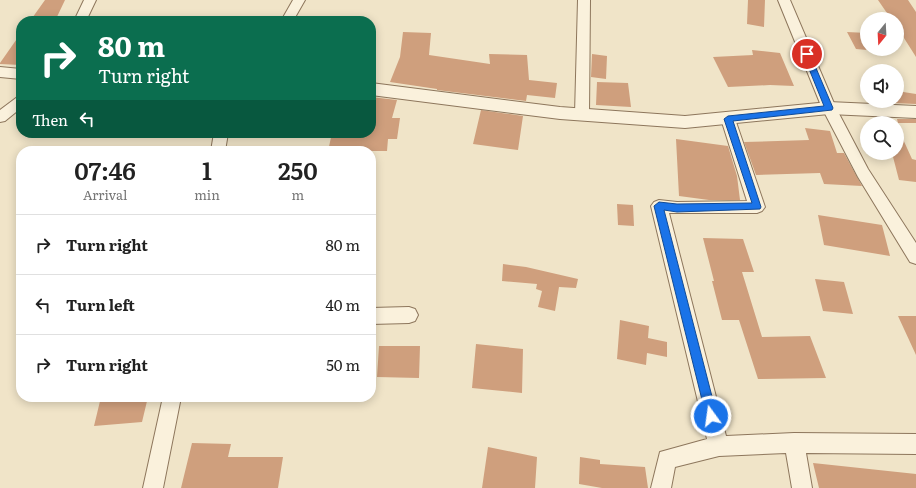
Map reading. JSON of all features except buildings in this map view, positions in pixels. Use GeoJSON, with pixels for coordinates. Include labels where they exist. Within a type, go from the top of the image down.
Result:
{"type":"FeatureCollection","features":[{"type":"Feature","properties":{"kind":"street"},"geometry":{"type":"LineString","coordinates":[[82,16],[90,0]]}},
{"type":"Feature","properties":{"kind":"street"},"geometry":{"type":"LineString","coordinates":[[290,16],[299,0]]}},
{"type":"Feature","properties":{"kind":"street"},"geometry":{"type":"LineString","coordinates":[[582,114],[584,0]]}},
{"type":"Feature","properties":{"kind":"street"},"geometry":{"type":"LineString","coordinates":[[784,0],[829,108],[863,172],[916,257]]}},
{"type":"Feature","properties":{"kind":"street"},"geometry":{"type":"LineString","coordinates":[[0,72],[16,74]]}},
{"type":"Feature","properties":{"kind":"street"},"geometry":{"type":"LineString","coordinates":[[376,91],[582,114],[685,122],[829,108],[916,112]]}},
{"type":"Feature","properties":{"kind":"street"},"geometry":{"type":"LineString","coordinates":[[0,117],[16,105]]}},
{"type":"Feature","properties":{"kind":"street"},"geometry":{"type":"LineString","coordinates":[[719,446],[659,206],[677,208],[757,207],[728,119]]}},
{"type":"Feature","properties":{"kind":"street"},"geometry":{"type":"LineString","coordinates":[[376,316],[409,315]]}},
{"type":"Feature","properties":{"kind":"street"},"geometry":{"type":"LineString","coordinates":[[152,488],[171,402]]}},
{"type":"Feature","properties":{"kind":"street"},"geometry":{"type":"LineString","coordinates":[[794,443],[802,488]]}},
{"type":"Feature","properties":{"kind":"street"},"geometry":{"type":"LineString","coordinates":[[661,488],[667,459],[719,446],[794,443],[916,444]]}},
{"type":"Feature","properties":{"kind":"route"},"geometry":{"type":"LineString","coordinates":[[711,416],[659,206],[677,208],[757,207],[728,119],[829,108],[807,54]]}}]}
